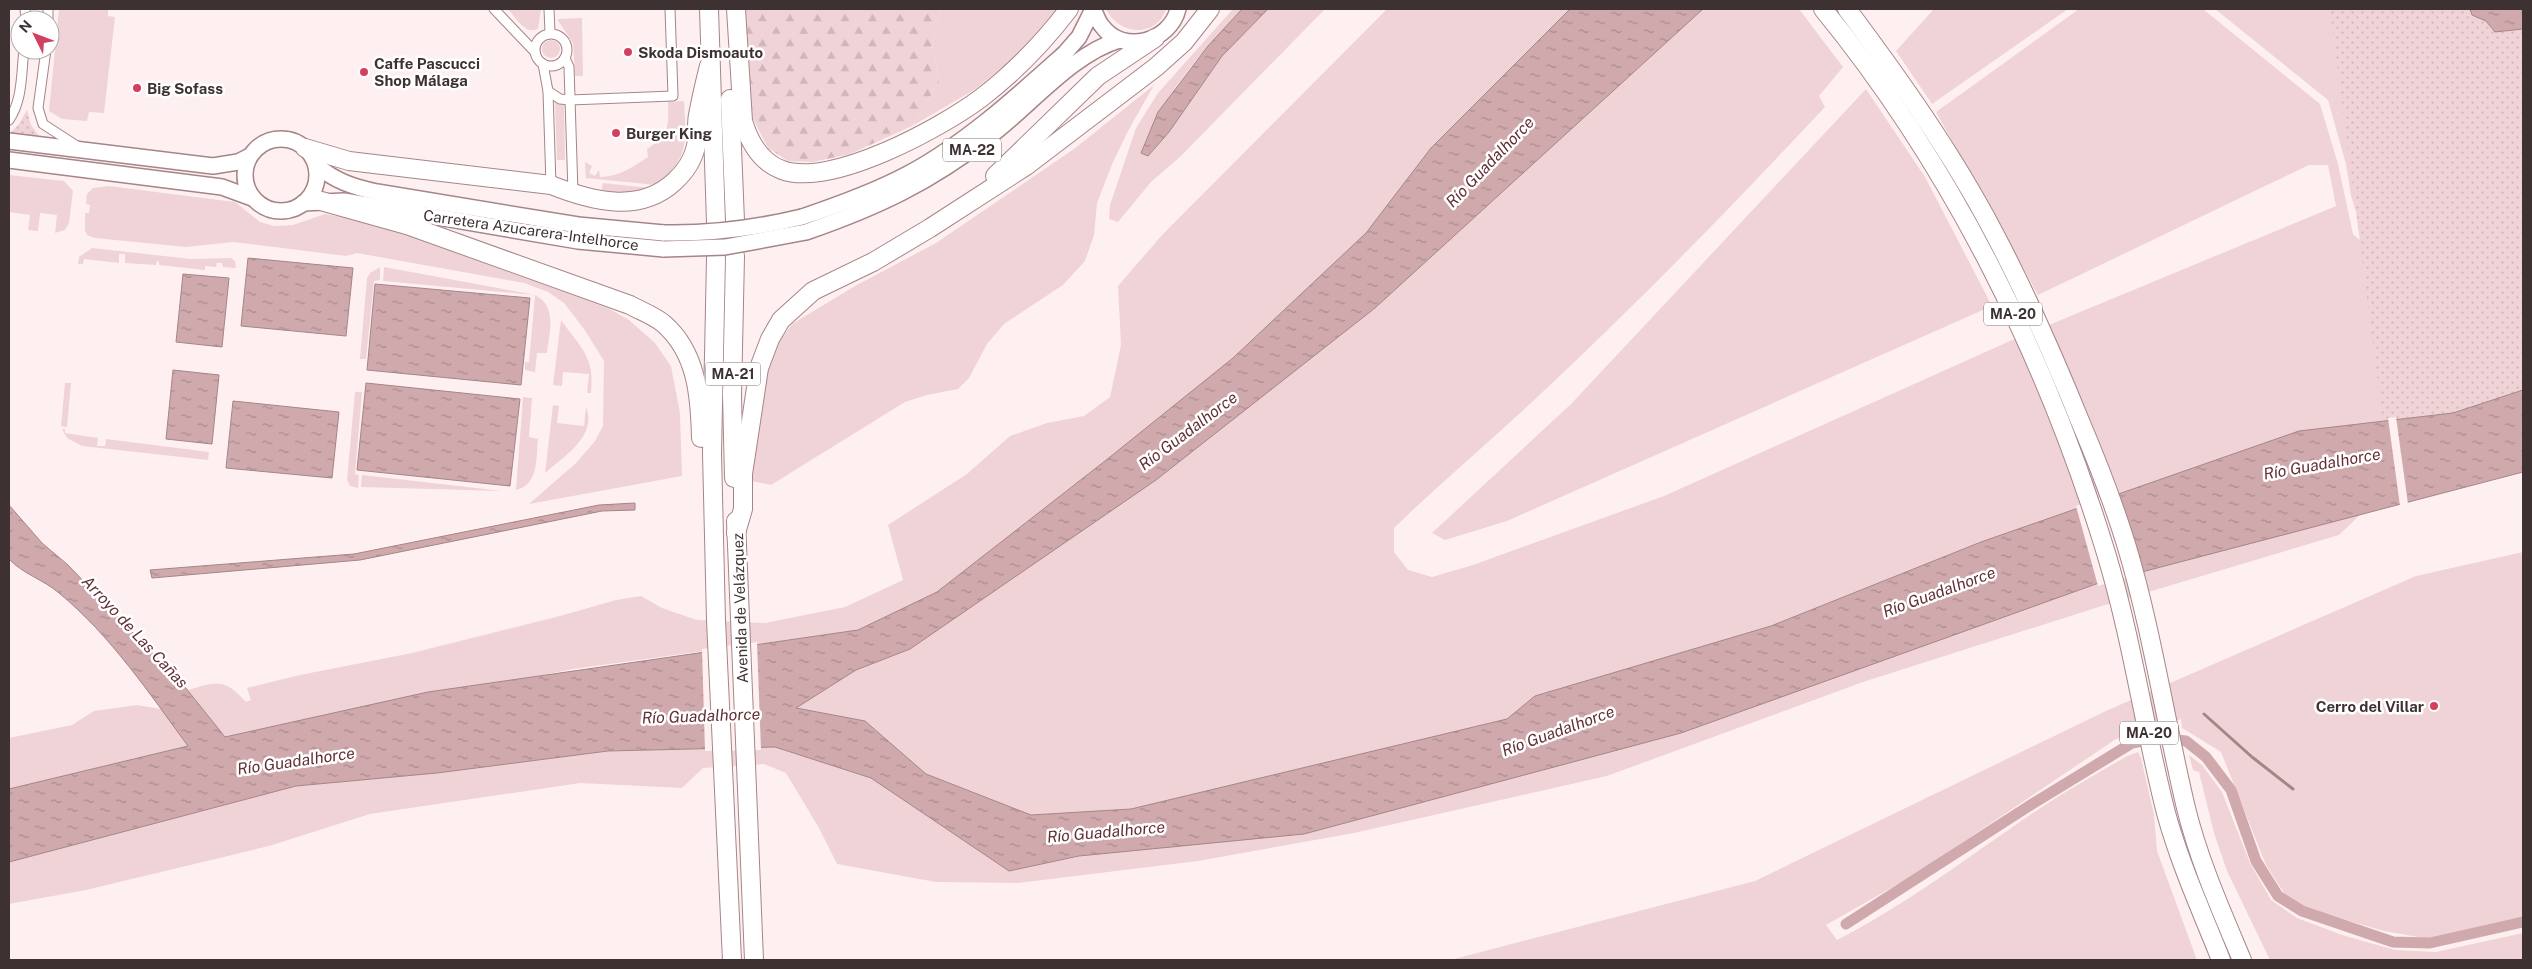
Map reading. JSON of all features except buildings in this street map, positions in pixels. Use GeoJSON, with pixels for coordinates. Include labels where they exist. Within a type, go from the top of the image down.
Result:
{"type":"FeatureCollection","features":[{"type":"Feature","properties":{"kind":"highway"},"geometry":{"type":"LineString","coordinates":[[708,9],[709,66],[725,225]]}},
{"type":"Feature","properties":{"kind":"highway"},"geometry":{"type":"LineString","coordinates":[[725,225],[728,9]]}},
{"type":"Feature","properties":{"kind":"highway"},"geometry":{"type":"LineString","coordinates":[[736,9],[743,121],[748,136],[756,150],[767,161],[780,169],[806,173],[840,167],[869,157],[906,142],[961,112],[1026,59],[1069,9]]}},
{"type":"Feature","properties":{"kind":"highway"},"geometry":{"type":"LineString","coordinates":[[739,491],[759,368],[770,339],[781,320],[813,291],[873,262],[1026,166],[1156,67],[1184,42],[1210,9]]}},
{"type":"Feature","properties":{"kind":"highway","name":"MA-20"},"geometry":{"type":"LineString","coordinates":[[1823,9],[1902,118],[1938,173],[1997,281],[2044,381],[2080,474],[2120,602],[2166,813],[2194,895],[2221,960]]}},
{"type":"Feature","properties":{"kind":"highway","name":"MA-20"},"geometry":{"type":"LineString","coordinates":[[1847,9],[1918,108],[1959,172],[1992,230],[2062,374],[2100,467],[2138,588],[2186,809],[2209,880],[2242,960]]}},
{"type":"Feature","properties":{"kind":"highway"},"geometry":{"type":"LineString","coordinates":[[930,228],[1000,172],[1098,76],[1155,38]]}},
{"type":"Feature","properties":{"kind":"highway"},"geometry":{"type":"LineString","coordinates":[[305,148],[350,161],[551,185],[604,201],[638,201],[654,196],[667,188],[685,172],[696,147],[698,117],[709,66]]}},
{"type":"Feature","properties":{"kind":"highway"},"geometry":{"type":"LineString","coordinates":[[312,202],[407,225],[630,305],[663,323],[685,347],[696,375],[708,492]]}},
{"type":"Feature","properties":{"kind":"highway","name":"Avenida de Velázquez"},"geometry":{"type":"LineString","coordinates":[[725,254],[708,492],[732,960]]}},
{"type":"Feature","properties":{"kind":"highway","name":"MA-21"},"geometry":{"type":"LineString","coordinates":[[725,254],[739,491]]}},
{"type":"Feature","properties":{"kind":"highway","name":"Avenida de Velázquez"},"geometry":{"type":"LineString","coordinates":[[739,491],[743,509],[736,533],[754,960]]}},
{"type":"Feature","properties":{"kind":"highway"},"geometry":{"type":"LineString","coordinates":[[2212,936],[2213,960]]}},
{"type":"Feature","properties":{"kind":"highway"},"geometry":{"type":"LineString","coordinates":[[2232,936],[2251,960]]}},
{"type":"Feature","properties":{"kind":"main road","name":"Carretera Azucarera-Intelhorce"},"geometry":{"type":"LineString","coordinates":[[312,202],[344,201],[578,241],[664,241],[725,225],[759,227],[802,217],[880,188],[923,165],[962,139],[1065,52],[1079,37],[1094,9]]}},
{"type":"Feature","properties":{"kind":"main road","name":"MA-22"},"geometry":{"type":"LineString","coordinates":[[1094,9],[1102,27],[1119,40],[1132,43],[1155,38]]}},
{"type":"Feature","properties":{"kind":"main road"},"geometry":{"type":"LineString","coordinates":[[1155,38],[1168,28],[1178,9]]}},
{"type":"Feature","properties":{"kind":"main road","name":"Carretera Azucarera-Intelhorce"},"geometry":{"type":"LineString","coordinates":[[316,165],[331,177],[348,186],[578,225],[725,254],[806,232],[883,203],[951,165],[992,135],[1095,48],[1119,40]]}},
{"type":"Feature","properties":{"kind":"main road"},"geometry":{"type":"LineString","coordinates":[[9,141],[213,166],[238,162],[250,156],[258,147],[271,140],[285,139],[305,148],[316,165],[317,179],[312,202],[291,210],[277,211],[263,207],[252,198],[222,187],[9,160]]}},
{"type":"Feature","properties":{"kind":"main road"},"geometry":{"type":"LineString","coordinates":[[250,156],[245,171],[246,185],[252,198]]}},
{"type":"Feature","properties":{"kind":"street"},"geometry":{"type":"LineString","coordinates":[[494,9],[535,52],[543,64],[548,91],[551,185]]}},
{"type":"Feature","properties":{"kind":"street"},"geometry":{"type":"LineString","coordinates":[[549,9],[550,33]]}},
{"type":"Feature","properties":{"kind":"street"},"geometry":{"type":"LineString","coordinates":[[548,91],[560,99],[570,100],[673,96],[670,9]]}},
{"type":"Feature","properties":{"kind":"street"},"geometry":{"type":"LineString","coordinates":[[535,52],[540,37],[550,33],[563,39],[567,48],[565,58],[569,67],[573,193]]}},
{"type":"Feature","properties":{"kind":"street"},"geometry":{"type":"LineString","coordinates":[[543,64],[558,64],[565,58]]}},
{"type":"Feature","properties":{"kind":"street"},"geometry":{"type":"LineString","coordinates":[[9,120],[15,110],[22,83],[23,60]]}},
{"type":"Feature","properties":{"kind":"street"},"geometry":{"type":"LineString","coordinates":[[45,60],[38,108],[43,124],[82,149]]}},
{"type":"Feature","properties":{"kind":"green space"},"geometry":{"type":"Polygon","coordinates":[[[108,9],[108,16],[115,17],[104,113],[89,112],[87,121],[62,119],[49,111],[54,60],[60,60],[59,10],[108,9]]]}},
{"type":"Feature","properties":{"kind":"green space"},"geometry":{"type":"Polygon","coordinates":[[[508,9],[541,9],[538,29],[529,30],[525,28],[508,9]]]}},
{"type":"Feature","properties":{"kind":"green space"},"geometry":{"type":"Polygon","coordinates":[[[746,9],[941,9],[932,43],[939,82],[912,126],[850,154],[813,162],[788,161],[768,148],[749,111],[746,9]]]}},
{"type":"Feature","properties":{"kind":"green space"},"geometry":{"type":"Polygon","coordinates":[[[941,9],[1058,9],[1021,52],[974,90],[912,126],[939,82],[932,43],[941,9]]]}},
{"type":"Feature","properties":{"kind":"green space"},"geometry":{"type":"Polygon","coordinates":[[[1106,9],[1166,9],[1161,19],[1154,25],[1146,29],[1137,30],[1119,24],[1106,9]]]}},
{"type":"Feature","properties":{"kind":"green space"},"geometry":{"type":"Polygon","coordinates":[[[1233,9],[1242,9],[1212,41],[1171,94],[1149,132],[1141,153],[1148,156],[1169,132],[1222,56],[1268,9],[1325,9],[1181,156],[1151,182],[1118,222],[1109,219],[1110,205],[1136,128],[1158,93],[1233,9]]]}},
{"type":"Feature","properties":{"kind":"green space"},"geometry":{"type":"Polygon","coordinates":[[[1387,9],[1570,9],[1431,148],[1366,233],[1233,358],[937,592],[858,630],[573,669],[225,737],[188,690],[206,685],[226,685],[239,694],[246,702],[251,700],[247,688],[300,675],[412,653],[616,600],[641,596],[662,608],[697,620],[765,623],[845,607],[903,580],[888,525],[967,474],[1010,436],[1047,423],[1084,416],[1110,397],[1121,345],[1118,286],[1162,235],[1387,9]]]}},
{"type":"Feature","properties":{"kind":"green space"},"geometry":{"type":"Polygon","coordinates":[[[1703,9],[1799,9],[1843,67],[1819,96],[1825,107],[1619,319],[1529,405],[1394,528],[1394,552],[1408,570],[1432,577],[1473,565],[1664,496],[2010,341],[2336,206],[2328,165],[2309,165],[2038,295],[1936,112],[2079,9],[2203,9],[2320,104],[2338,164],[2353,234],[2523,390],[2453,413],[2299,431],[1981,542],[1771,626],[1535,696],[1507,719],[1131,809],[1031,815],[926,774],[865,721],[795,708],[856,670],[910,649],[1375,308],[1703,9]]]}},
{"type":"Feature","properties":{"kind":"green space"},"geometry":{"type":"Polygon","coordinates":[[[1934,9],[2068,9],[1932,104],[1896,51],[1934,9]]]}},
{"type":"Feature","properties":{"kind":"green space"},"geometry":{"type":"Polygon","coordinates":[[[2215,9],[2335,9],[2357,215],[2351,196],[2346,164],[2328,100],[2215,9]]]}},
{"type":"Feature","properties":{"kind":"green space"},"geometry":{"type":"Polygon","coordinates":[[[2330,9],[2523,9],[2523,390],[2453,413],[2383,421],[2330,9]]]}},
{"type":"Feature","properties":{"kind":"green space"},"geometry":{"type":"Polygon","coordinates":[[[582,18],[583,76],[575,76],[573,43],[557,19],[582,18]]]}},
{"type":"Feature","properties":{"kind":"green space"},"geometry":{"type":"Polygon","coordinates":[[[547,40],[555,40],[560,45],[558,56],[547,58],[542,53],[542,45],[547,40]]]}},
{"type":"Feature","properties":{"kind":"green space"},"geometry":{"type":"Polygon","coordinates":[[[1154,85],[1113,162],[1097,203],[1094,235],[1085,261],[1063,285],[1004,324],[987,344],[969,378],[958,389],[927,395],[905,402],[771,485],[751,481],[755,431],[765,378],[774,349],[792,324],[855,286],[936,243],[1074,149],[1154,85]]]}},
{"type":"Feature","properties":{"kind":"green space"},"geometry":{"type":"Polygon","coordinates":[[[1866,89],[1925,177],[1992,306],[1507,521],[1445,540],[1432,533],[1571,404],[1866,89]]]}},
{"type":"Feature","properties":{"kind":"green space"},"geometry":{"type":"Polygon","coordinates":[[[555,101],[564,105],[565,160],[557,160],[555,101]]]}},
{"type":"Feature","properties":{"kind":"green space"},"geometry":{"type":"Polygon","coordinates":[[[684,101],[684,148],[675,166],[656,185],[586,178],[585,162],[592,166],[589,173],[595,176],[599,170],[600,177],[607,177],[625,171],[648,157],[647,149],[664,135],[666,130],[668,124],[668,102],[684,101]]]}},
{"type":"Feature","properties":{"kind":"green space"},"geometry":{"type":"Polygon","coordinates":[[[27,110],[31,125],[39,136],[10,133],[19,124],[27,110]]]}},
{"type":"Feature","properties":{"kind":"green space"},"geometry":{"type":"Polygon","coordinates":[[[9,175],[64,181],[73,191],[69,223],[65,230],[55,233],[57,215],[40,213],[38,231],[28,230],[30,215],[9,212],[9,175]]]}},
{"type":"Feature","properties":{"kind":"green space"},"geometry":{"type":"Polygon","coordinates":[[[603,183],[650,188],[626,193],[601,192],[603,183]]]}},
{"type":"Feature","properties":{"kind":"green space"},"geometry":{"type":"Polygon","coordinates":[[[109,186],[235,202],[260,222],[274,226],[293,225],[325,214],[368,221],[608,308],[629,320],[655,343],[671,366],[680,413],[682,476],[529,504],[576,463],[595,441],[603,426],[604,361],[584,329],[564,303],[548,292],[524,283],[357,253],[346,256],[234,242],[185,247],[95,238],[87,235],[85,230],[85,213],[89,213],[90,205],[86,204],[87,194],[93,188],[109,186]]]}},
{"type":"Feature","properties":{"kind":"green space"},"geometry":{"type":"Polygon","coordinates":[[[92,248],[191,259],[231,258],[235,261],[236,268],[223,267],[222,263],[217,263],[216,267],[205,266],[205,270],[159,265],[157,261],[156,265],[125,263],[125,254],[119,254],[119,263],[84,259],[83,264],[78,264],[79,257],[92,248]]]}},
{"type":"Feature","properties":{"kind":"green space"},"geometry":{"type":"Polygon","coordinates":[[[380,267],[380,280],[374,281],[366,359],[360,359],[367,278],[370,273],[380,267]]]}},
{"type":"Feature","properties":{"kind":"green space"},"geometry":{"type":"Polygon","coordinates":[[[384,267],[535,295],[383,281],[384,267]]]}},
{"type":"Feature","properties":{"kind":"green space"},"geometry":{"type":"Polygon","coordinates":[[[535,295],[547,306],[550,329],[547,353],[537,353],[535,372],[525,370],[525,362],[529,362],[535,295]]]}},
{"type":"Feature","properties":{"kind":"green space"},"geometry":{"type":"Polygon","coordinates":[[[561,320],[589,361],[592,381],[591,393],[587,393],[589,374],[563,372],[562,386],[553,385],[561,320]]]}},
{"type":"Feature","properties":{"kind":"green space"},"geometry":{"type":"Polygon","coordinates":[[[65,383],[71,383],[67,427],[61,426],[65,383]]]}},
{"type":"Feature","properties":{"kind":"green space"},"geometry":{"type":"Polygon","coordinates":[[[355,392],[362,392],[355,474],[359,475],[358,488],[350,486],[347,480],[355,392]]]}},
{"type":"Feature","properties":{"kind":"green space"},"geometry":{"type":"Polygon","coordinates":[[[523,397],[532,398],[529,437],[538,439],[537,454],[533,476],[523,487],[516,490],[523,397]]]}},
{"type":"Feature","properties":{"kind":"green space"},"geometry":{"type":"Polygon","coordinates":[[[553,405],[559,406],[557,423],[584,426],[586,407],[587,427],[577,445],[545,473],[553,405]]]}},
{"type":"Feature","properties":{"kind":"green space"},"geometry":{"type":"Polygon","coordinates":[[[62,429],[65,429],[65,433],[98,438],[97,446],[105,446],[106,439],[209,452],[208,460],[82,446],[67,438],[62,429]]]}},
{"type":"Feature","properties":{"kind":"green space"},"geometry":{"type":"Polygon","coordinates":[[[362,475],[502,491],[361,487],[362,475]]]}},
{"type":"Feature","properties":{"kind":"green space"},"geometry":{"type":"Polygon","coordinates":[[[2362,513],[2339,535],[2105,605],[1863,682],[1607,776],[1354,833],[1198,861],[1018,883],[936,882],[837,864],[819,828],[786,773],[764,764],[703,768],[682,788],[580,783],[370,814],[269,846],[86,890],[9,904],[9,862],[296,786],[437,773],[608,751],[775,747],[871,778],[1009,871],[1681,733],[2096,584],[2362,513]]]}},
{"type":"Feature","properties":{"kind":"green space"},"geometry":{"type":"Polygon","coordinates":[[[2523,552],[2523,917],[2429,939],[2384,931],[2318,912],[2292,901],[2284,893],[2266,865],[2221,752],[2182,728],[2181,719],[2116,739],[1914,875],[1826,925],[1837,940],[1863,926],[1914,895],[2050,802],[2127,756],[2138,752],[2154,815],[2157,851],[2197,960],[1450,960],[1755,881],[2108,710],[2416,576],[2523,552]]]}},
{"type":"Feature","properties":{"kind":"green space"},"geometry":{"type":"Polygon","coordinates":[[[137,705],[161,709],[189,746],[9,789],[9,738],[72,725],[94,711],[137,705]]]}},
{"type":"Feature","properties":{"kind":"green space"},"geometry":{"type":"Polygon","coordinates":[[[2189,755],[2202,765],[2222,792],[2250,863],[2271,900],[2297,918],[2342,935],[2395,950],[2436,952],[2523,933],[2523,960],[2270,960],[2227,871],[2214,833],[2199,772],[2193,770],[2189,755]]]}},
{"type":"Feature","properties":{"kind":"water"},"geometry":{"type":"Polygon","coordinates":[[[1242,9],[1268,9],[1222,56],[1169,132],[1148,156],[1141,153],[1158,112],[1208,46],[1242,9]]]}},
{"type":"Feature","properties":{"kind":"water","name":"Río Guadalhorce"},"geometry":{"type":"Polygon","coordinates":[[[1570,9],[1703,9],[1375,308],[1156,480],[910,649],[856,670],[796,708],[865,721],[926,774],[1031,815],[1131,809],[1507,719],[1535,696],[1771,626],[1981,542],[2299,431],[2453,413],[2523,390],[2523,472],[2096,584],[1681,733],[1304,834],[1079,856],[1009,871],[871,778],[775,747],[608,751],[437,773],[296,786],[9,862],[9,789],[188,746],[144,686],[96,628],[59,593],[21,569],[9,559],[9,505],[42,543],[68,565],[185,687],[225,737],[428,692],[858,630],[937,592],[1233,358],[1366,233],[1431,148],[1570,9]]]}},
{"type":"Feature","properties":{"kind":"water"},"geometry":{"type":"Polygon","coordinates":[[[2470,9],[2523,9],[2523,29],[2495,32],[2486,21],[2472,15],[2470,9]]]}},
{"type":"Feature","properties":{"kind":"water"},"geometry":{"type":"Polygon","coordinates":[[[248,258],[353,268],[346,336],[241,326],[248,258]]]}},
{"type":"Feature","properties":{"kind":"water"},"geometry":{"type":"Polygon","coordinates":[[[183,274],[229,278],[222,347],[176,342],[183,274]]]}},
{"type":"Feature","properties":{"kind":"water"},"geometry":{"type":"Polygon","coordinates":[[[375,284],[530,298],[521,385],[367,370],[375,284]]]}},
{"type":"Feature","properties":{"kind":"water"},"geometry":{"type":"Polygon","coordinates":[[[173,370],[219,375],[212,444],[166,439],[173,370]]]}},
{"type":"Feature","properties":{"kind":"water"},"geometry":{"type":"Polygon","coordinates":[[[366,383],[520,399],[510,486],[357,470],[366,383]]]}},
{"type":"Feature","properties":{"kind":"water"},"geometry":{"type":"Polygon","coordinates":[[[233,401],[339,412],[332,478],[226,468],[233,401]]]}},
{"type":"Feature","properties":{"kind":"water"},"geometry":{"type":"Polygon","coordinates":[[[635,503],[635,510],[602,511],[360,560],[152,578],[150,570],[354,554],[599,505],[635,503]]]}},
{"type":"Feature","properties":{"kind":"pier"},"geometry":{"type":"Polygon","coordinates":[[[2396,417],[2408,504],[2400,506],[2388,418],[2396,417]]]}},
{"type":"Feature","properties":{"kind":"pier"},"geometry":{"type":"Polygon","coordinates":[[[2113,493],[2136,575],[2098,586],[2076,506],[2113,493]]]}},
{"type":"Feature","properties":{"kind":"pier"},"geometry":{"type":"Polygon","coordinates":[[[757,642],[761,750],[705,751],[702,649],[757,642]]]}},
{"type":"Feature","properties":{"kind":"waterway"},"geometry":{"type":"LineString","coordinates":[[2204,714],[2252,757],[2293,789]]}},
{"type":"Feature","properties":{"kind":"waterway"},"geometry":{"type":"LineString","coordinates":[[1846,924],[2029,806],[2132,743],[2157,738],[2186,741],[2206,757],[2231,790],[2256,861],[2278,896],[2302,911],[2393,942],[2430,943],[2523,922]]}},
{"type":"Feature","properties":{"kind":"place","name":"Skoda Dismoauto"},"geometry":{"type":"Point","coordinates":[628,52]}},
{"type":"Feature","properties":{"kind":"place","name":"Caffe Pascucci Shop Málaga"},"geometry":{"type":"Point","coordinates":[364,72]}},
{"type":"Feature","properties":{"kind":"place","name":"Big Sofass"},"geometry":{"type":"Point","coordinates":[137,88]}},
{"type":"Feature","properties":{"kind":"place","name":"Burger King"},"geometry":{"type":"Point","coordinates":[616,133]}},
{"type":"Feature","properties":{"kind":"place","name":"Cerro del Villar"},"geometry":{"type":"Point","coordinates":[2434,706]}},
{"type":"Feature","properties":{"kind":"water label","name":"Arroyo de Las Cañas"},"geometry":{"type":"Point","coordinates":[135,632]}}]}
